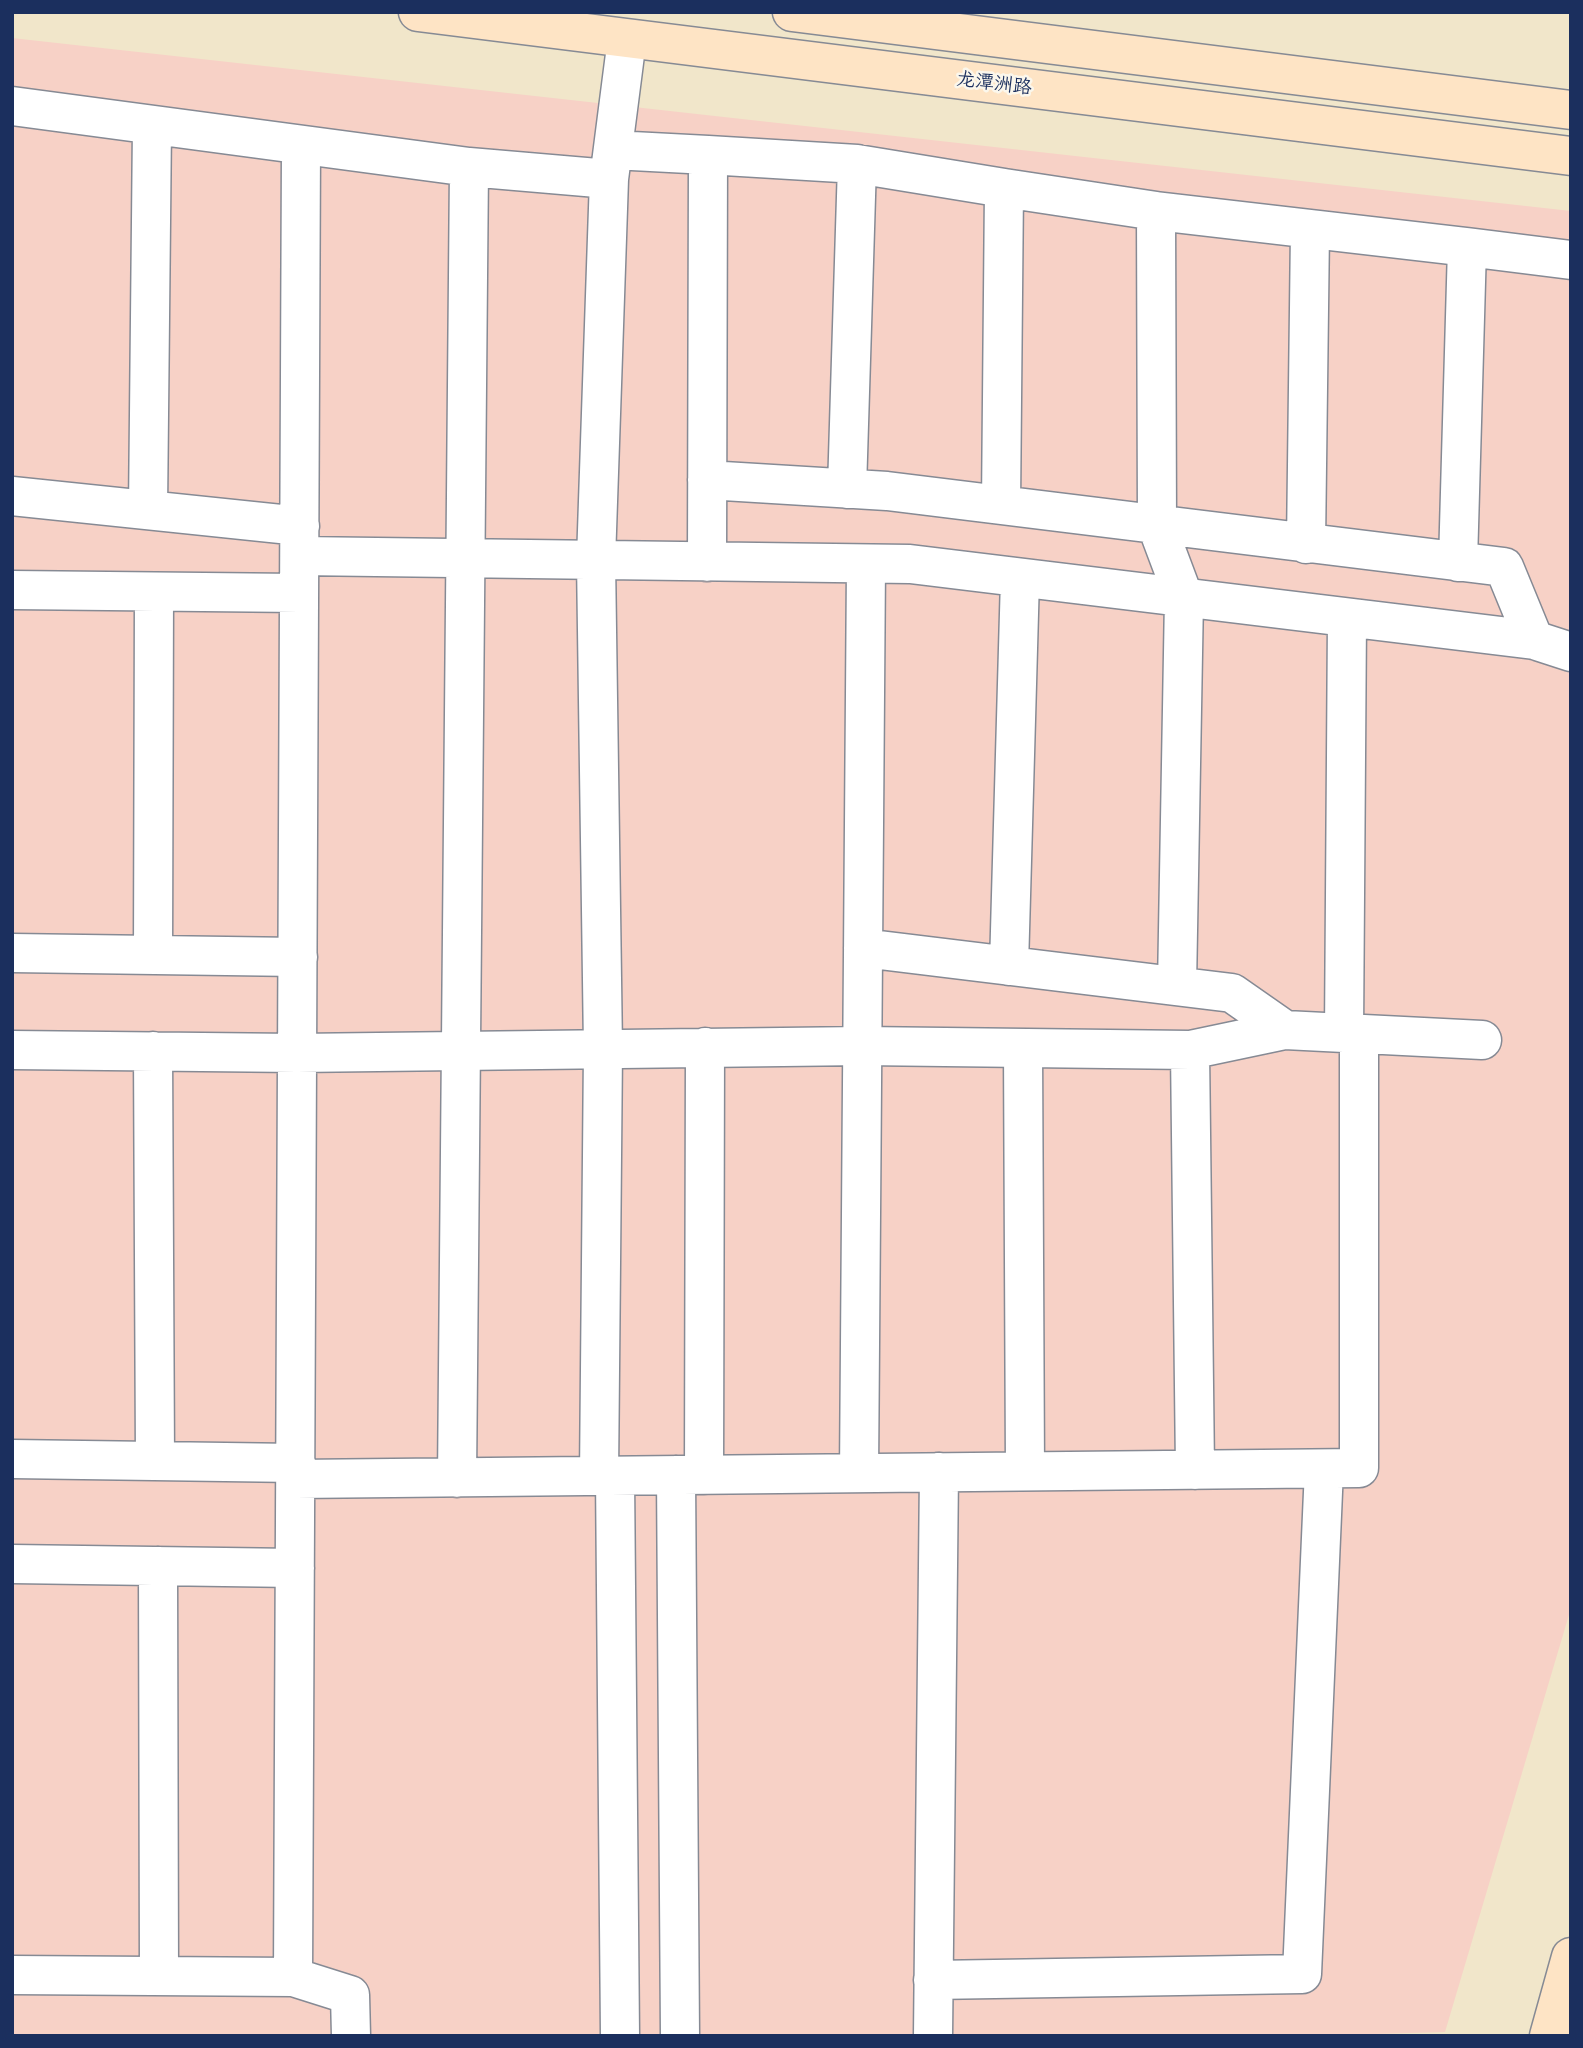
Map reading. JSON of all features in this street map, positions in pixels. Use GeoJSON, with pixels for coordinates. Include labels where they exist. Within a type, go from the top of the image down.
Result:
{"type":"FeatureCollection","features":[{"type":"Feature","properties":{"kind":"main road","name":"龙潭洲路"},"geometry":{"type":"LineString","coordinates":[[418,12],[1571,156]]}},
{"type":"Feature","properties":{"kind":"main road"},"geometry":{"type":"LineString","coordinates":[[792,12],[1571,110]]}},
{"type":"Feature","properties":{"kind":"main road"},"geometry":{"type":"LineString","coordinates":[[1549,2036],[1571,1957]]}},
{"type":"Feature","properties":{"kind":"street"},"geometry":{"type":"LineString","coordinates":[[620,2036],[607,1476],[596,560],[611,164],[627,39]]}},
{"type":"Feature","properties":{"kind":"street"},"geometry":{"type":"LineString","coordinates":[[12,106],[469,167],[611,164],[708,155],[857,164],[1156,211],[1571,260]]}},
{"type":"Feature","properties":{"kind":"street"},"geometry":{"type":"LineString","coordinates":[[148,510],[152,125]]}},
{"type":"Feature","properties":{"kind":"street"},"geometry":{"type":"LineString","coordinates":[[293,1977],[301,146]]}},
{"type":"Feature","properties":{"kind":"street"},"geometry":{"type":"LineString","coordinates":[[706,562],[708,155]]}},
{"type":"Feature","properties":{"kind":"street"},"geometry":{"type":"LineString","coordinates":[[847,489],[857,164]]}},
{"type":"Feature","properties":{"kind":"street"},"geometry":{"type":"LineString","coordinates":[[457,1478],[469,167]]}},
{"type":"Feature","properties":{"kind":"street"},"geometry":{"type":"LineString","coordinates":[[1001,505],[1004,188]]}},
{"type":"Feature","properties":{"kind":"street"},"geometry":{"type":"LineString","coordinates":[[1156,211],[1157,526],[1184,598],[1177,986]]}},
{"type":"Feature","properties":{"kind":"street"},"geometry":{"type":"LineString","coordinates":[[1306,544],[1310,230]]}},
{"type":"Feature","properties":{"kind":"street"},"geometry":{"type":"LineString","coordinates":[[1458,562],[1467,247]]}},
{"type":"Feature","properties":{"kind":"street"},"geometry":{"type":"LineString","coordinates":[[707,480],[847,489],[1001,505],[1504,568],[1534,640]]}},
{"type":"Feature","properties":{"kind":"street"},"geometry":{"type":"LineString","coordinates":[[12,496],[148,510],[300,541],[466,558],[910,565],[1534,640],[1571,652]]}},
{"type":"Feature","properties":{"kind":"street"},"geometry":{"type":"LineString","coordinates":[[859,1473],[866,564]]}},
{"type":"Feature","properties":{"kind":"street"},"geometry":{"type":"LineString","coordinates":[[1009,965],[1020,578]]}},
{"type":"Feature","properties":{"kind":"street"},"geometry":{"type":"LineString","coordinates":[[12,590],[299,593]]}},
{"type":"Feature","properties":{"kind":"street"},"geometry":{"type":"LineString","coordinates":[[153,592],[153,955]]}},
{"type":"Feature","properties":{"kind":"street"},"geometry":{"type":"LineString","coordinates":[[12,1459],[155,1461],[457,1478],[1359,1468],[1347,618]]}},
{"type":"Feature","properties":{"kind":"street"},"geometry":{"type":"LineString","coordinates":[[863,948],[1232,993],[1285,1030]]}},
{"type":"Feature","properties":{"kind":"street"},"geometry":{"type":"LineString","coordinates":[[12,953],[298,957]]}},
{"type":"Feature","properties":{"kind":"street"},"geometry":{"type":"LineString","coordinates":[[12,1050],[298,1053],[863,1046],[1190,1050],[1285,1030],[1482,1040]]}},
{"type":"Feature","properties":{"kind":"street"},"geometry":{"type":"LineString","coordinates":[[680,2036],[690,1475],[705,1047]]}},
{"type":"Feature","properties":{"kind":"street"},"geometry":{"type":"LineString","coordinates":[[1023,1048],[1025,1471]]}},
{"type":"Feature","properties":{"kind":"street"},"geometry":{"type":"LineString","coordinates":[[1190,1050],[1195,1470]]}},
{"type":"Feature","properties":{"kind":"street"},"geometry":{"type":"LineString","coordinates":[[153,1051],[155,1461]]}},
{"type":"Feature","properties":{"kind":"street"},"geometry":{"type":"LineString","coordinates":[[933,1979],[1302,1974],[1324,1469]]}},
{"type":"Feature","properties":{"kind":"street"},"geometry":{"type":"LineString","coordinates":[[933,2036],[939,1472]]}},
{"type":"Feature","properties":{"kind":"street"},"geometry":{"type":"LineString","coordinates":[[12,1564],[295,1568]]}},
{"type":"Feature","properties":{"kind":"street"},"geometry":{"type":"LineString","coordinates":[[158,1566],[159,1976]]}},
{"type":"Feature","properties":{"kind":"street"},"geometry":{"type":"LineString","coordinates":[[12,1975],[293,1977],[350,1995],[351,2036]]}},
{"type":"Feature","properties":{"kind":"shaded area"},"geometry":{"type":"Polygon","coordinates":[[[12,38],[1571,211],[1571,1608],[1445,2032],[1307,2036],[12,2036],[12,38]]]}}]}
